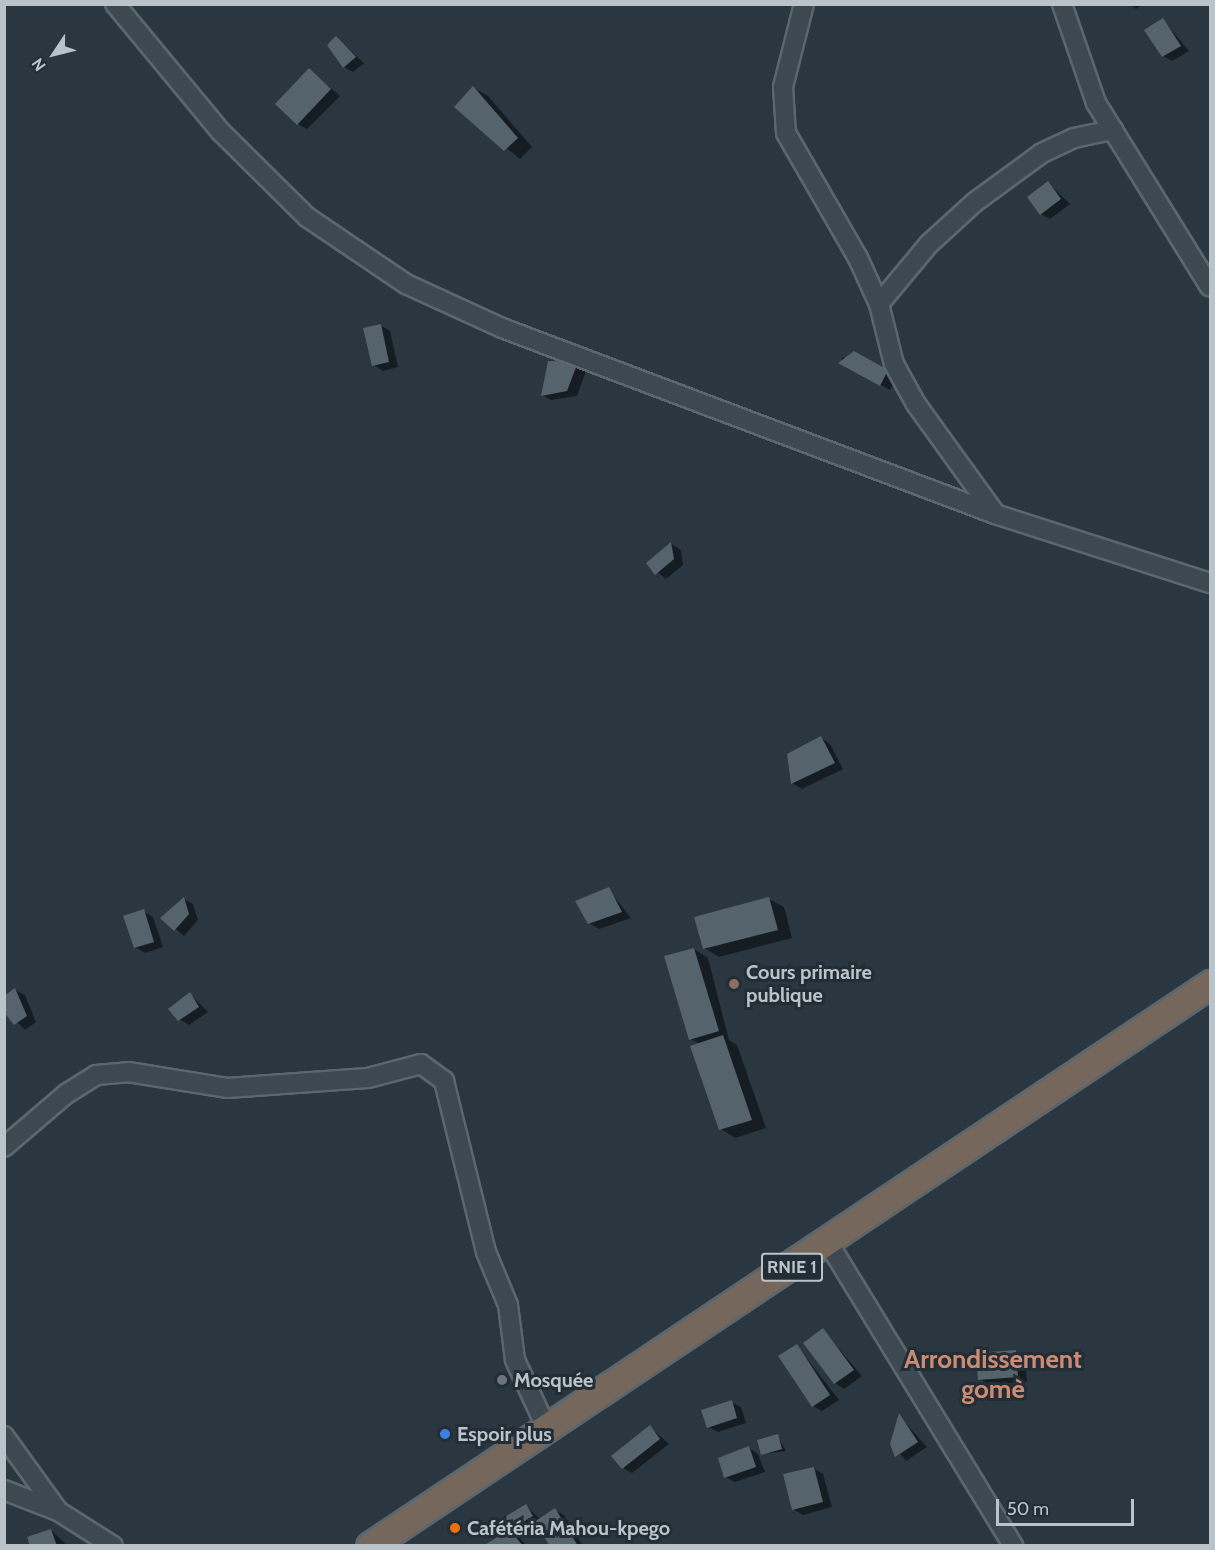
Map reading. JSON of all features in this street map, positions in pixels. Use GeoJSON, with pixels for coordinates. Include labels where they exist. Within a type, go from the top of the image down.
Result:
{"type":"FeatureCollection","features":[{"type":"Feature","properties":{"kind":"highway","name":"RNIE 1"},"geometry":{"type":"LineString","coordinates":[[370,1545],[546,1427],[829,1244],[1210,984]]}},
{"type":"Feature","properties":{"kind":"street"},"geometry":{"type":"LineString","coordinates":[[115,4],[221,132],[307,217],[406,284],[502,328],[995,514],[1210,583]]}},
{"type":"Feature","properties":{"kind":"street"},"geometry":{"type":"LineString","coordinates":[[804,4],[783,87],[786,133],[879,304],[894,364],[916,404],[995,514]]}},
{"type":"Feature","properties":{"kind":"street"},"geometry":{"type":"LineString","coordinates":[[1062,4],[1096,103],[1210,287]]}},
{"type":"Feature","properties":{"kind":"street"},"geometry":{"type":"LineString","coordinates":[[879,304],[929,244],[975,202],[1042,153],[1074,138],[1113,130]]}},
{"type":"Feature","properties":{"kind":"street"},"geometry":{"type":"LineString","coordinates":[[4,1147],[66,1094],[96,1075],[128,1072],[227,1088],[368,1078],[421,1064],[444,1082],[486,1252],[508,1305],[514,1360],[546,1427]]}},
{"type":"Feature","properties":{"kind":"street"},"geometry":{"type":"LineString","coordinates":[[829,1244],[1013,1545]]}},
{"type":"Feature","properties":{"kind":"street"},"geometry":{"type":"LineString","coordinates":[[4,1436],[58,1511]]}},
{"type":"Feature","properties":{"kind":"street"},"geometry":{"type":"LineString","coordinates":[[4,1490],[58,1511],[113,1545]]}},
{"type":"Feature","properties":{"kind":"building"},"geometry":{"type":"Polygon","coordinates":[[[1163,18],[1181,46],[1162,57],[1144,30],[1163,18]]]}},
{"type":"Feature","properties":{"kind":"building"},"geometry":{"type":"Polygon","coordinates":[[[336,36],[356,57],[343,68],[327,45],[336,36]]]}},
{"type":"Feature","properties":{"kind":"building"},"geometry":{"type":"Polygon","coordinates":[[[309,68],[331,89],[297,125],[275,104],[309,68]]]}},
{"type":"Feature","properties":{"kind":"building"},"geometry":{"type":"Polygon","coordinates":[[[473,86],[518,138],[504,151],[454,107],[473,86]]]}},
{"type":"Feature","properties":{"kind":"building"},"geometry":{"type":"Polygon","coordinates":[[[1048,181],[1061,199],[1040,215],[1027,197],[1048,181]]]}},
{"type":"Feature","properties":{"kind":"building"},"geometry":{"type":"Polygon","coordinates":[[[381,324],[389,362],[372,366],[363,328],[381,324]]]}},
{"type":"Feature","properties":{"kind":"building"},"geometry":{"type":"Polygon","coordinates":[[[854,351],[888,370],[880,386],[838,363],[854,351]]]}},
{"type":"Feature","properties":{"kind":"building"},"geometry":{"type":"Polygon","coordinates":[[[548,361],[578,362],[567,391],[541,396],[548,361]]]}},
{"type":"Feature","properties":{"kind":"building"},"geometry":{"type":"Polygon","coordinates":[[[671,542],[674,559],[655,575],[646,563],[671,542]]]}},
{"type":"Feature","properties":{"kind":"building"},"geometry":{"type":"Polygon","coordinates":[[[821,736],[835,763],[791,784],[787,754],[821,736]]]}},
{"type":"Feature","properties":{"kind":"building"},"geometry":{"type":"Polygon","coordinates":[[[609,887],[622,912],[588,924],[575,901],[609,887]]]}},
{"type":"Feature","properties":{"kind":"building"},"geometry":{"type":"Polygon","coordinates":[[[184,897],[189,914],[174,931],[160,918],[184,897]]]}},
{"type":"Feature","properties":{"kind":"building"},"geometry":{"type":"Polygon","coordinates":[[[769,897],[778,930],[703,949],[694,917],[769,897]]]}},
{"type":"Feature","properties":{"kind":"building"},"geometry":{"type":"Polygon","coordinates":[[[144,909],[154,942],[134,948],[123,916],[144,909]]]}},
{"type":"Feature","properties":{"kind":"building"},"geometry":{"type":"Polygon","coordinates":[[[694,948],[719,1031],[689,1040],[664,956],[694,948]]]}},
{"type":"Feature","properties":{"kind":"building"},"geometry":{"type":"Polygon","coordinates":[[[15,988],[27,1016],[14,1025],[4,1012],[4,996],[15,988]]]}},
{"type":"Feature","properties":{"kind":"building"},"geometry":{"type":"Polygon","coordinates":[[[190,992],[199,1007],[178,1021],[168,1009],[190,992]]]}},
{"type":"Feature","properties":{"kind":"building"},"geometry":{"type":"Polygon","coordinates":[[[723,1035],[752,1120],[719,1130],[690,1046],[723,1035]]]}},
{"type":"Feature","properties":{"kind":"building"},"geometry":{"type":"Polygon","coordinates":[[[823,1328],[854,1370],[834,1384],[803,1343],[823,1328]]]}},
{"type":"Feature","properties":{"kind":"building"},"geometry":{"type":"Polygon","coordinates":[[[797,1344],[830,1395],[812,1407],[778,1356],[797,1344]]]}},
{"type":"Feature","properties":{"kind":"building"},"geometry":{"type":"Polygon","coordinates":[[[1016,1350],[1018,1377],[978,1380],[976,1353],[1016,1350]]]}},
{"type":"Feature","properties":{"kind":"building"},"geometry":{"type":"Polygon","coordinates":[[[732,1400],[737,1418],[707,1428],[701,1410],[732,1400]]]}},
{"type":"Feature","properties":{"kind":"building"},"geometry":{"type":"Polygon","coordinates":[[[899,1413],[918,1442],[895,1457],[890,1444],[899,1413]]]}},
{"type":"Feature","properties":{"kind":"building"},"geometry":{"type":"Polygon","coordinates":[[[650,1425],[660,1439],[622,1469],[611,1456],[650,1425]]]}},
{"type":"Feature","properties":{"kind":"building"},"geometry":{"type":"Polygon","coordinates":[[[778,1434],[782,1449],[761,1455],[757,1440],[778,1434]]]}},
{"type":"Feature","properties":{"kind":"building"},"geometry":{"type":"Polygon","coordinates":[[[749,1446],[756,1467],[724,1478],[718,1458],[749,1446]]]}},
{"type":"Feature","properties":{"kind":"building"},"geometry":{"type":"Polygon","coordinates":[[[814,1467],[823,1502],[792,1510],[783,1474],[814,1467]]]}},
{"type":"Feature","properties":{"kind":"building"},"geometry":{"type":"Polygon","coordinates":[[[526,1504],[533,1516],[510,1530],[523,1546],[483,1546],[507,1531],[500,1520],[526,1504]]]}},
{"type":"Feature","properties":{"kind":"building"},"geometry":{"type":"Polygon","coordinates":[[[555,1508],[578,1546],[550,1546],[534,1522],[555,1508]]]}},
{"type":"Feature","properties":{"kind":"building"},"geometry":{"type":"Polygon","coordinates":[[[51,1529],[57,1546],[30,1546],[27,1537],[51,1529]]]}},
{"type":"Feature","properties":{"kind":"place","name":"Cours primaire publique"},"geometry":{"type":"Point","coordinates":[734,984]}},
{"type":"Feature","properties":{"kind":"place","name":"Mosquée"},"geometry":{"type":"Point","coordinates":[502,1380]}},
{"type":"Feature","properties":{"kind":"place","name":"Espoir plus"},"geometry":{"type":"Point","coordinates":[445,1434]}},
{"type":"Feature","properties":{"kind":"place","name":"Cafétéria Mahou-kpego"},"geometry":{"type":"Point","coordinates":[455,1528]}},
{"type":"Feature","properties":{"kind":"district","name":"Arrondissement gomè"},"geometry":{"type":"Point","coordinates":[993,1375]}}]}
